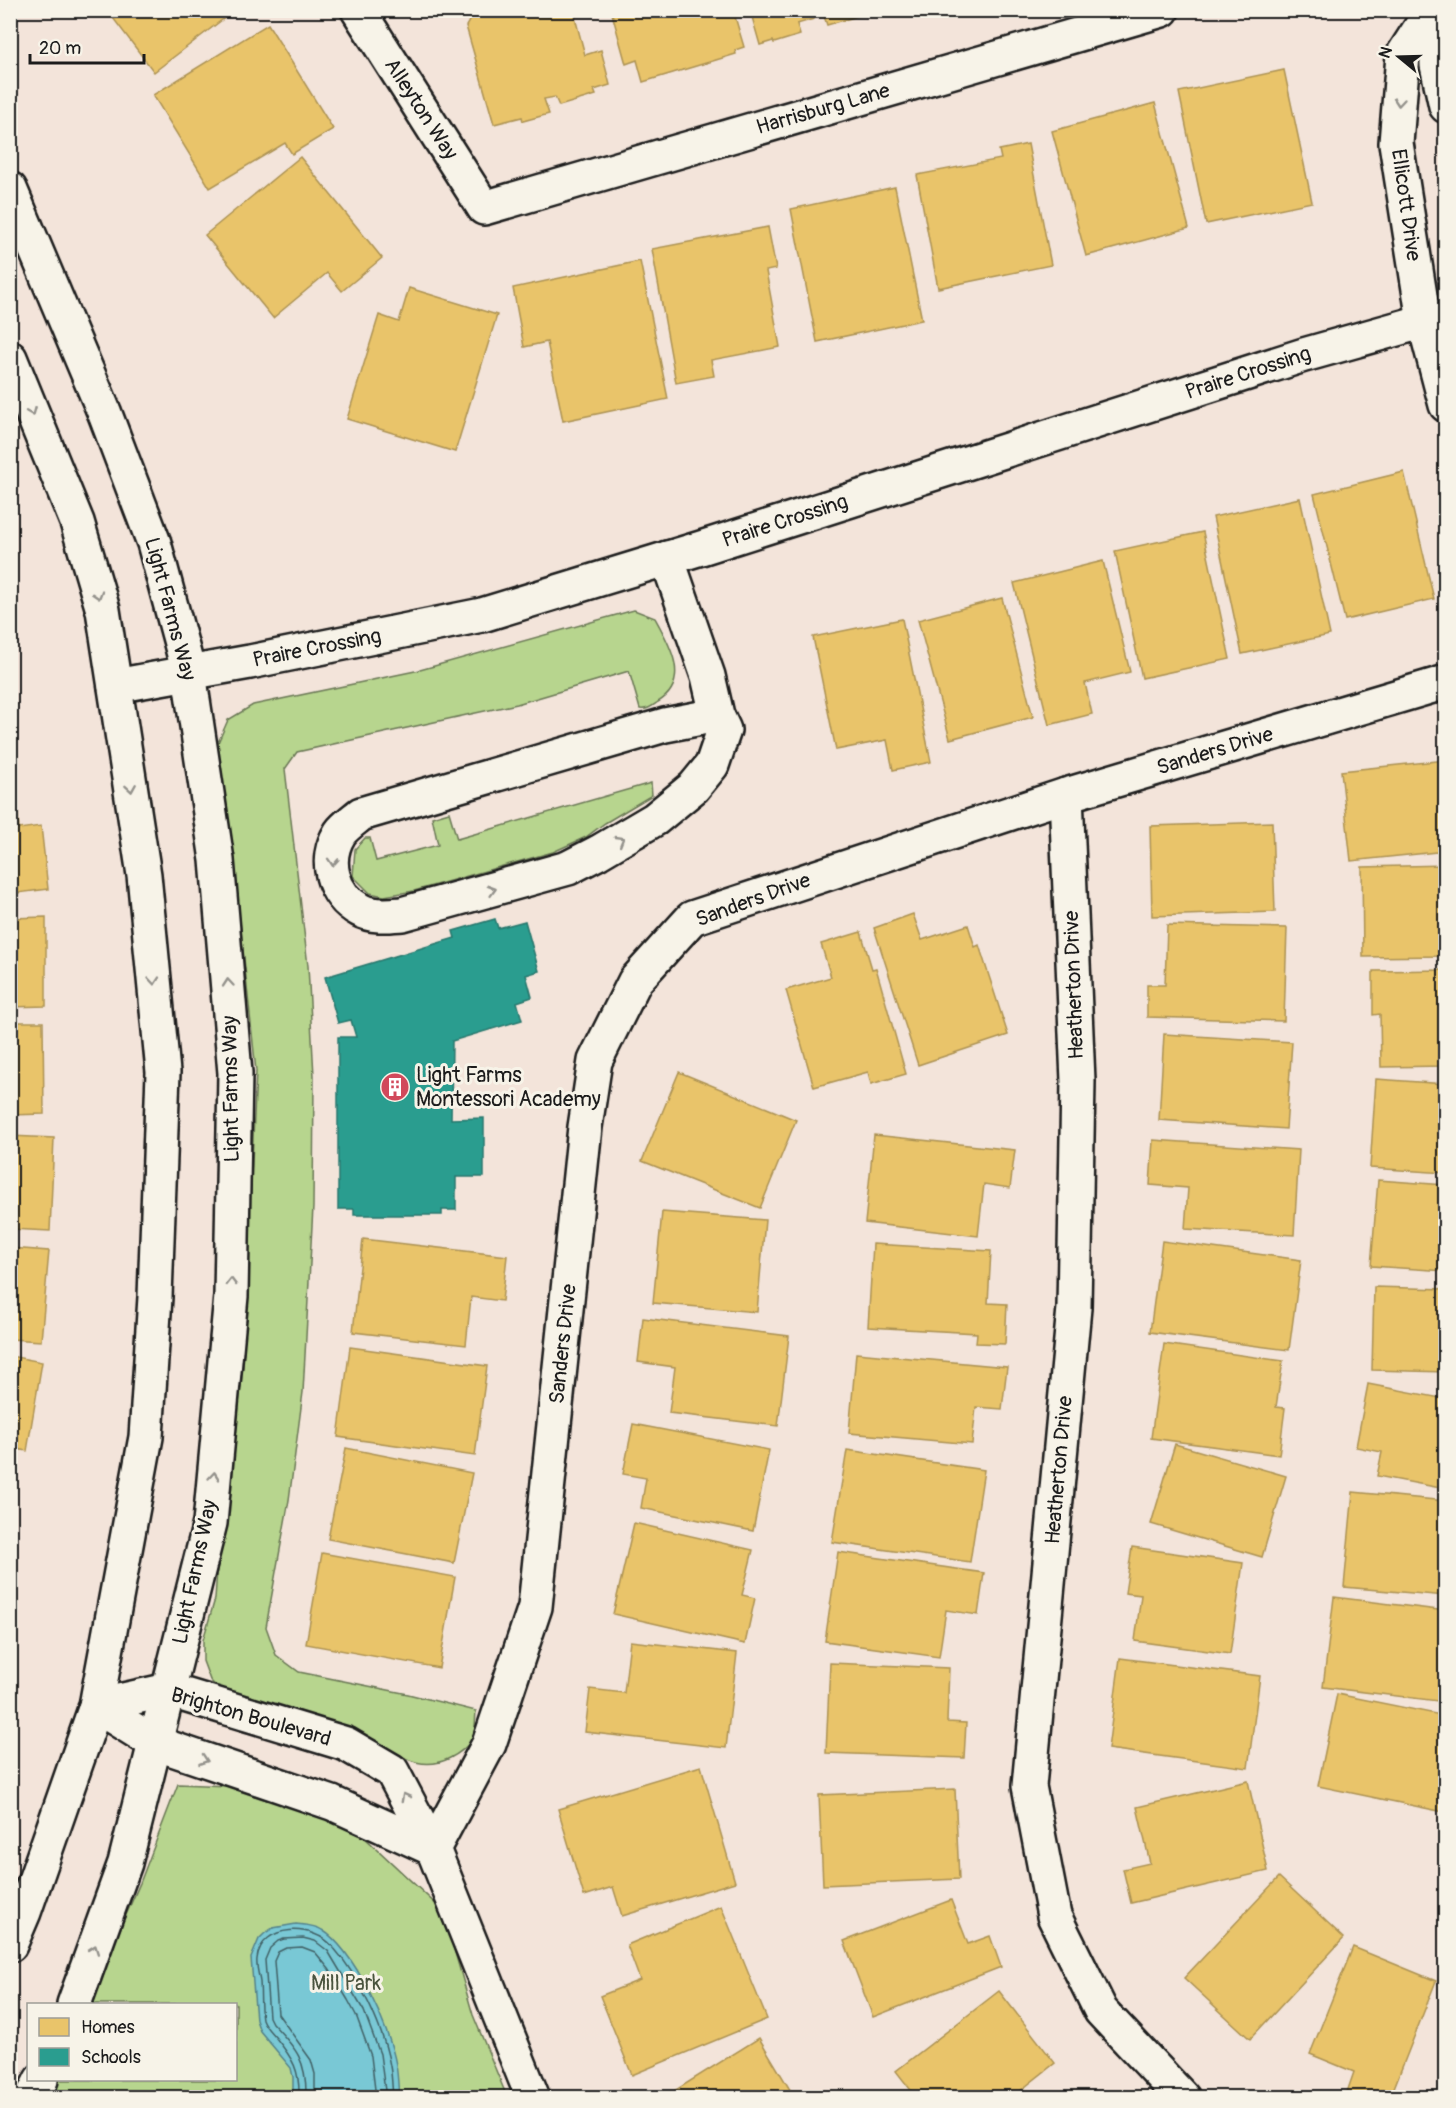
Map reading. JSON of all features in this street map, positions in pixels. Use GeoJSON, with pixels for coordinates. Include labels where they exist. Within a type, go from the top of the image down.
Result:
{"type":"FeatureCollection","features":[{"type":"Feature","properties":{"kind":"street","name":"Alleyton Way"},"geometry":{"type":"LineString","coordinates":[[358,10],[484,208]]}},
{"type":"Feature","properties":{"kind":"street","name":"Harrisburg Lane"},"geometry":{"type":"LineString","coordinates":[[484,208],[1162,10]]}},
{"type":"Feature","properties":{"kind":"street","name":"Ellicott Drive"},"geometry":{"type":"LineString","coordinates":[[1434,10],[1437,65],[1446,106]]}},
{"type":"Feature","properties":{"kind":"street","name":"Ellicott Drive"},"geometry":{"type":"LineString","coordinates":[[1434,10],[1403,55],[1396,144],[1435,318],[1446,405]]}},
{"type":"Feature","properties":{"kind":"street","name":"Light Farms Way"},"geometry":{"type":"LineString","coordinates":[[10,189],[105,414],[154,543],[189,673],[217,860],[235,1072],[231,1296],[210,1523],[125,1863],[74,2003]]}},
{"type":"Feature","properties":{"kind":"street","name":"Praire Crossing"},"geometry":{"type":"LineString","coordinates":[[115,686],[482,615],[1304,355],[1435,318]]}},
{"type":"Feature","properties":{"kind":"street"},"geometry":{"type":"LineString","coordinates":[[10,358],[77,522],[103,609],[144,875],[163,1072],[155,1296],[146,1437],[96,1706],[24,1912],[10,1944]]}},
{"type":"Feature","properties":{"kind":"street"},"geometry":{"type":"LineString","coordinates":[[667,558],[708,676],[717,715],[724,730],[712,765],[686,795],[654,819],[568,868],[423,909],[385,916],[361,911],[345,898],[333,880],[330,860],[340,833],[361,814],[665,725],[717,715]]}},
{"type":"Feature","properties":{"kind":"street","name":"Sanders Drive"},"geometry":{"type":"LineString","coordinates":[[433,1849],[489,1744],[535,1607],[585,1127],[595,1061],[635,981],[692,918],[1066,795],[1446,682]]}},
{"type":"Feature","properties":{"kind":"street","name":"Heatherton Drive"},"geometry":{"type":"LineString","coordinates":[[1066,795],[1078,1081],[1074,1308],[1029,1786],[1054,1916],[1095,2000],[1101,2011],[1183,2097]]}},
{"type":"Feature","properties":{"kind":"street","name":"Brighton Boulevard"},"geometry":{"type":"LineString","coordinates":[[96,1706],[168,1690],[346,1744],[392,1771],[433,1849],[533,2097]]}},
{"type":"Feature","properties":{"kind":"street"},"geometry":{"type":"LineString","coordinates":[[96,1706],[155,1743],[332,1803],[433,1849]]}},
{"type":"Feature","properties":{"kind":"street"},"geometry":{"type":"LineString","coordinates":[[32,2097],[40,2081]]}},
{"type":"Feature","properties":{"kind":"green space"},"geometry":{"type":"Polygon","coordinates":[[[634,610],[655,618],[671,650],[676,673],[674,684],[668,694],[650,707],[640,709],[629,671],[517,704],[297,752],[285,769],[308,966],[314,1076],[313,1207],[303,1392],[289,1500],[266,1627],[276,1655],[299,1672],[408,1694],[476,1711],[473,1737],[462,1750],[441,1762],[415,1762],[383,1747],[223,1694],[210,1680],[203,1661],[203,1640],[215,1599],[217,1570],[230,1489],[243,1366],[256,1071],[233,856],[217,745],[228,720],[253,705],[420,670],[634,610]]]}},
{"type":"Feature","properties":{"kind":"green space"},"geometry":{"type":"Polygon","coordinates":[[[651,783],[652,795],[586,837],[553,852],[414,891],[384,896],[370,893],[353,876],[355,849],[365,838],[370,838],[376,861],[438,845],[432,817],[449,812],[457,839],[651,783]]]}},
{"type":"Feature","properties":{"kind":"green space","name":"Mill Park"},"geometry":{"type":"Polygon","coordinates":[[[178,1784],[229,1786],[303,1809],[364,1837],[443,1911],[473,2015],[507,2097],[53,2098],[59,2081],[237,2081],[237,2003],[87,2003],[140,1883],[178,1784]]]}},
{"type":"Feature","properties":{"kind":"water"},"geometry":{"type":"Polygon","coordinates":[[[296,1924],[313,1926],[322,1930],[346,1954],[358,1972],[386,2031],[397,2069],[399,2097],[293,2097],[291,2068],[260,2031],[256,2020],[251,1958],[259,1939],[265,1933],[273,1928],[296,1924]]]}},
{"type":"Feature","properties":{"kind":"building: Homes"},"geometry":{"type":"Polygon","coordinates":[[[107,10],[235,10],[154,72],[107,10]]]}},
{"type":"Feature","properties":{"kind":"building: Homes"},"geometry":{"type":"Polygon","coordinates":[[[488,10],[573,10],[585,55],[601,50],[610,85],[594,90],[596,95],[559,106],[555,97],[544,99],[549,114],[523,121],[522,117],[494,124],[466,26],[472,16],[488,10]]]}},
{"type":"Feature","properties":{"kind":"building: Homes"},"geometry":{"type":"Polygon","coordinates":[[[611,10],[733,10],[744,47],[735,50],[736,54],[643,82],[637,60],[626,64],[611,10]]]}},
{"type":"Feature","properties":{"kind":"building: Homes"},"geometry":{"type":"Polygon","coordinates":[[[750,10],[863,10],[860,11],[861,15],[827,25],[823,13],[813,16],[814,19],[797,24],[800,35],[760,45],[750,10]]]}},
{"type":"Feature","properties":{"kind":"building: Homes"},"geometry":{"type":"Polygon","coordinates":[[[268,24],[333,129],[292,154],[285,143],[210,188],[153,95],[268,24]]]}},
{"type":"Feature","properties":{"kind":"building: Homes"},"geometry":{"type":"Polygon","coordinates":[[[1284,70],[1312,202],[1206,224],[1179,92],[1284,70]]]}},
{"type":"Feature","properties":{"kind":"building: Homes"},"geometry":{"type":"Polygon","coordinates":[[[1155,103],[1189,228],[1086,256],[1052,131],[1155,103]]]}},
{"type":"Feature","properties":{"kind":"building: Homes"},"geometry":{"type":"Polygon","coordinates":[[[1028,144],[1051,265],[938,288],[917,175],[1001,159],[999,150],[1028,144]]]}},
{"type":"Feature","properties":{"kind":"building: Homes"},"geometry":{"type":"Polygon","coordinates":[[[300,157],[382,258],[342,291],[327,273],[273,318],[205,235],[300,157]]]}},
{"type":"Feature","properties":{"kind":"building: Homes"},"geometry":{"type":"Polygon","coordinates":[[[895,187],[922,320],[817,342],[791,209],[895,187]]]}},
{"type":"Feature","properties":{"kind":"building: Homes"},"geometry":{"type":"Polygon","coordinates":[[[768,227],[776,269],[766,271],[780,347],[711,360],[714,376],[676,383],[652,249],[768,227]]]}},
{"type":"Feature","properties":{"kind":"building: Homes"},"geometry":{"type":"Polygon","coordinates":[[[640,261],[668,399],[563,421],[547,342],[524,347],[513,288],[640,261]]]}},
{"type":"Feature","properties":{"kind":"building: Homes"},"geometry":{"type":"Polygon","coordinates":[[[409,288],[497,315],[455,452],[347,419],[379,315],[399,322],[409,288]]]}},
{"type":"Feature","properties":{"kind":"building: Homes"},"geometry":{"type":"Polygon","coordinates":[[[1404,472],[1434,599],[1345,620],[1314,494],[1404,472]]]}},
{"type":"Feature","properties":{"kind":"building: Homes"},"geometry":{"type":"Polygon","coordinates":[[[1300,498],[1330,635],[1242,654],[1213,517],[1300,498]]]}},
{"type":"Feature","properties":{"kind":"building: Homes"},"geometry":{"type":"Polygon","coordinates":[[[1203,532],[1230,659],[1142,678],[1115,551],[1203,532]]]}},
{"type":"Feature","properties":{"kind":"building: Homes"},"geometry":{"type":"Polygon","coordinates":[[[1103,561],[1130,672],[1085,683],[1092,714],[1049,725],[1014,583],[1103,561]]]}},
{"type":"Feature","properties":{"kind":"building: Homes"},"geometry":{"type":"Polygon","coordinates":[[[1002,598],[1033,717],[950,739],[918,620],[1002,598]]]}},
{"type":"Feature","properties":{"kind":"building: Homes"},"geometry":{"type":"Polygon","coordinates":[[[902,619],[931,762],[893,770],[887,740],[836,750],[813,637],[902,619]]]}},
{"type":"Feature","properties":{"kind":"building: Homes"},"geometry":{"type":"Polygon","coordinates":[[[1446,760],[1446,851],[1351,861],[1341,771],[1446,760]]]}},
{"type":"Feature","properties":{"kind":"building: Homes"},"geometry":{"type":"Polygon","coordinates":[[[16,796],[19,829],[41,826],[48,889],[10,894],[10,797],[16,796]]]}},
{"type":"Feature","properties":{"kind":"building: Homes"},"geometry":{"type":"Polygon","coordinates":[[[1272,822],[1275,912],[1152,916],[1150,826],[1272,822]]]}},
{"type":"Feature","properties":{"kind":"building: Homes"},"geometry":{"type":"Polygon","coordinates":[[[1446,865],[1446,956],[1363,957],[1362,867],[1446,865]]]}},
{"type":"Feature","properties":{"kind":"building: Homes"},"geometry":{"type":"Polygon","coordinates":[[[913,914],[922,940],[968,925],[975,947],[979,945],[1008,1035],[918,1065],[874,928],[913,914]]]}},
{"type":"Feature","properties":{"kind":"building: Homes"},"geometry":{"type":"Polygon","coordinates":[[[46,917],[46,1006],[10,1007],[10,918],[46,917]]]}},
{"type":"Feature","properties":{"kind":"building: Homes"},"geometry":{"type":"Polygon","coordinates":[[[1167,925],[1287,928],[1284,1021],[1147,1017],[1147,985],[1165,985],[1167,925]]]}},
{"type":"Feature","properties":{"kind":"building: Homes"},"geometry":{"type":"Polygon","coordinates":[[[861,932],[872,969],[876,968],[906,1074],[871,1084],[868,1072],[814,1087],[786,990],[831,977],[821,944],[861,932]]]}},
{"type":"Feature","properties":{"kind":"building: Homes"},"geometry":{"type":"Polygon","coordinates":[[[1446,970],[1446,1066],[1381,1067],[1380,1014],[1373,1015],[1373,971],[1446,970]]]}},
{"type":"Feature","properties":{"kind":"building: Homes"},"geometry":{"type":"Polygon","coordinates":[[[10,1022],[43,1022],[44,1114],[10,1115],[10,1022]]]}},
{"type":"Feature","properties":{"kind":"building: Homes"},"geometry":{"type":"Polygon","coordinates":[[[1164,1034],[1292,1042],[1286,1129],[1159,1120],[1164,1034]]]}},
{"type":"Feature","properties":{"kind":"building: Homes"},"geometry":{"type":"Polygon","coordinates":[[[679,1072],[796,1120],[760,1208],[642,1161],[679,1072]]]}},
{"type":"Feature","properties":{"kind":"building: Homes"},"geometry":{"type":"Polygon","coordinates":[[[1376,1079],[1446,1084],[1446,1173],[1370,1168],[1376,1079]]]}},
{"type":"Feature","properties":{"kind":"building: Homes"},"geometry":{"type":"Polygon","coordinates":[[[874,1135],[1015,1150],[1010,1188],[984,1184],[978,1236],[865,1223],[874,1135]]]}},
{"type":"Feature","properties":{"kind":"building: Homes"},"geometry":{"type":"Polygon","coordinates":[[[10,1136],[54,1138],[50,1231],[10,1229],[10,1136]]]}},
{"type":"Feature","properties":{"kind":"building: Homes"},"geometry":{"type":"Polygon","coordinates":[[[1153,1140],[1299,1150],[1294,1235],[1185,1229],[1188,1188],[1150,1185],[1153,1140]]]}},
{"type":"Feature","properties":{"kind":"building: Homes"},"geometry":{"type":"Polygon","coordinates":[[[1378,1180],[1446,1185],[1446,1271],[1371,1266],[1378,1180]]]}},
{"type":"Feature","properties":{"kind":"building: Homes"},"geometry":{"type":"Polygon","coordinates":[[[662,1212],[765,1220],[757,1312],[653,1303],[662,1212]]]}},
{"type":"Feature","properties":{"kind":"building: Homes"},"geometry":{"type":"Polygon","coordinates":[[[363,1239],[507,1256],[502,1301],[471,1297],[466,1345],[353,1332],[363,1239]]]}},
{"type":"Feature","properties":{"kind":"building: Homes"},"geometry":{"type":"Polygon","coordinates":[[[1162,1241],[1301,1260],[1289,1350],[1150,1332],[1162,1241]]]}},
{"type":"Feature","properties":{"kind":"building: Homes"},"geometry":{"type":"Polygon","coordinates":[[[873,1244],[991,1251],[988,1303],[1007,1304],[1005,1344],[976,1343],[977,1333],[868,1327],[873,1244]]]}},
{"type":"Feature","properties":{"kind":"building: Homes"},"geometry":{"type":"Polygon","coordinates":[[[10,1248],[49,1251],[41,1341],[10,1339],[10,1248]]]}},
{"type":"Feature","properties":{"kind":"building: Homes"},"geometry":{"type":"Polygon","coordinates":[[[1374,1287],[1446,1289],[1446,1372],[1372,1370],[1374,1287]]]}},
{"type":"Feature","properties":{"kind":"building: Homes"},"geometry":{"type":"Polygon","coordinates":[[[643,1318],[789,1336],[778,1426],[669,1413],[675,1367],[638,1362],[643,1318]]]}},
{"type":"Feature","properties":{"kind":"building: Homes"},"geometry":{"type":"Polygon","coordinates":[[[1164,1344],[1283,1361],[1276,1407],[1285,1408],[1279,1455],[1151,1438],[1164,1344]]]}},
{"type":"Feature","properties":{"kind":"building: Homes"},"geometry":{"type":"Polygon","coordinates":[[[350,1347],[487,1366],[475,1456],[338,1437],[350,1347]]]}},
{"type":"Feature","properties":{"kind":"building: Homes"},"geometry":{"type":"Polygon","coordinates":[[[856,1353],[1007,1367],[1002,1409],[976,1407],[972,1444],[849,1433],[856,1353]]]}},
{"type":"Feature","properties":{"kind":"building: Homes"},"geometry":{"type":"Polygon","coordinates":[[[10,1356],[42,1362],[27,1451],[10,1448],[10,1356]]]}},
{"type":"Feature","properties":{"kind":"building: Homes"},"geometry":{"type":"Polygon","coordinates":[[[1368,1384],[1446,1399],[1446,1489],[1377,1476],[1382,1452],[1356,1447],[1368,1384]]]}},
{"type":"Feature","properties":{"kind":"building: Homes"},"geometry":{"type":"Polygon","coordinates":[[[633,1424],[769,1450],[753,1531],[641,1508],[646,1478],[623,1474],[633,1424]]]}},
{"type":"Feature","properties":{"kind":"building: Homes"},"geometry":{"type":"Polygon","coordinates":[[[1175,1444],[1286,1476],[1262,1557],[1151,1524],[1175,1444]]]}},
{"type":"Feature","properties":{"kind":"building: Homes"},"geometry":{"type":"Polygon","coordinates":[[[346,1448],[472,1473],[454,1563],[328,1539],[346,1448]]]}},
{"type":"Feature","properties":{"kind":"building: Homes"},"geometry":{"type":"Polygon","coordinates":[[[847,1450],[984,1470],[970,1562],[832,1542],[847,1450]]]}},
{"type":"Feature","properties":{"kind":"building: Homes"},"geometry":{"type":"Polygon","coordinates":[[[10,1466],[18,1468],[10,1504],[10,1466]]]}},
{"type":"Feature","properties":{"kind":"building: Homes"},"geometry":{"type":"Polygon","coordinates":[[[1353,1492],[1446,1501],[1446,1596],[1344,1587],[1353,1492]]]}},
{"type":"Feature","properties":{"kind":"building: Homes"},"geometry":{"type":"Polygon","coordinates":[[[634,1523],[753,1550],[742,1595],[755,1598],[745,1644],[613,1614],[634,1523]]]}},
{"type":"Feature","properties":{"kind":"building: Homes"},"geometry":{"type":"Polygon","coordinates":[[[1132,1547],[1243,1563],[1230,1654],[1135,1641],[1141,1595],[1125,1593],[1132,1547]]]}},
{"type":"Feature","properties":{"kind":"building: Homes"},"geometry":{"type":"Polygon","coordinates":[[[838,1552],[984,1573],[978,1615],[946,1610],[939,1657],[825,1641],[838,1552]]]}},
{"type":"Feature","properties":{"kind":"building: Homes"},"geometry":{"type":"Polygon","coordinates":[[[322,1553],[455,1577],[439,1668],[306,1644],[322,1553]]]}},
{"type":"Feature","properties":{"kind":"building: Homes"},"geometry":{"type":"Polygon","coordinates":[[[1334,1597],[1446,1611],[1446,1702],[1323,1687],[1334,1597]]]}},
{"type":"Feature","properties":{"kind":"building: Homes"},"geometry":{"type":"Polygon","coordinates":[[[630,1641],[737,1653],[726,1748],[585,1732],[590,1689],[624,1693],[630,1641]]]}},
{"type":"Feature","properties":{"kind":"building: Homes"},"geometry":{"type":"Polygon","coordinates":[[[1120,1658],[1260,1676],[1248,1768],[1108,1749],[1120,1658]]]}},
{"type":"Feature","properties":{"kind":"building: Homes"},"geometry":{"type":"Polygon","coordinates":[[[830,1663],[949,1668],[947,1722],[966,1723],[964,1758],[826,1753],[830,1663]]]}},
{"type":"Feature","properties":{"kind":"building: Homes"},"geometry":{"type":"Polygon","coordinates":[[[1337,1694],[1446,1716],[1444,1812],[1318,1786],[1337,1694]]]}},
{"type":"Feature","properties":{"kind":"building: Homes"},"geometry":{"type":"Polygon","coordinates":[[[701,1766],[735,1882],[622,1916],[613,1887],[584,1896],[558,1809],[701,1766]]]}},
{"type":"Feature","properties":{"kind":"building: Homes"},"geometry":{"type":"Polygon","coordinates":[[[1248,1781],[1268,1871],[1131,1903],[1123,1869],[1150,1863],[1137,1807],[1248,1781]]]}},
{"type":"Feature","properties":{"kind":"building: Homes"},"geometry":{"type":"Polygon","coordinates":[[[955,1789],[959,1879],[823,1885],[819,1795],[955,1789]]]}},
{"type":"Feature","properties":{"kind":"building: Homes"},"geometry":{"type":"Polygon","coordinates":[[[1279,1877],[1344,1938],[1250,2039],[1184,1978],[1279,1877]]]}},
{"type":"Feature","properties":{"kind":"building: Homes"},"geometry":{"type":"Polygon","coordinates":[[[951,1900],[968,1944],[990,1936],[1001,1967],[873,2017],[844,1941],[951,1900]]]}},
{"type":"Feature","properties":{"kind":"building: Homes"},"geometry":{"type":"Polygon","coordinates":[[[721,1906],[767,2019],[632,2075],[600,1996],[640,1980],[627,1945],[721,1906]]]}},
{"type":"Feature","properties":{"kind":"building: Homes"},"geometry":{"type":"Polygon","coordinates":[[[1353,1947],[1436,1981],[1390,2098],[1345,2098],[1354,2072],[1310,2054],[1353,1947]]]}},
{"type":"Feature","properties":{"kind":"building: Homes"},"geometry":{"type":"Polygon","coordinates":[[[999,1991],[1055,2063],[1011,2098],[917,2098],[896,2071],[999,1991]]]}},
{"type":"Feature","properties":{"kind":"building: Homes"},"geometry":{"type":"Polygon","coordinates":[[[759,2038],[795,2098],[663,2098],[759,2038]]]}},
{"type":"Feature","properties":{"kind":"building: Schools","name":"Light Farms Montessori Academy"},"geometry":{"type":"Polygon","coordinates":[[[495,919],[498,928],[525,921],[539,971],[526,975],[532,997],[517,1002],[522,1020],[452,1041],[451,1119],[484,1118],[484,1177],[456,1177],[456,1210],[442,1210],[442,1215],[354,1215],[354,1209],[338,1209],[338,1037],[356,1037],[351,1020],[338,1023],[325,977],[455,938],[453,931],[495,919]]]}},
{"type":"Feature","properties":{"kind":"place","name":"Light Farms Montessori Academy"},"geometry":{"type":"Point","coordinates":[395,1087]}}]}
